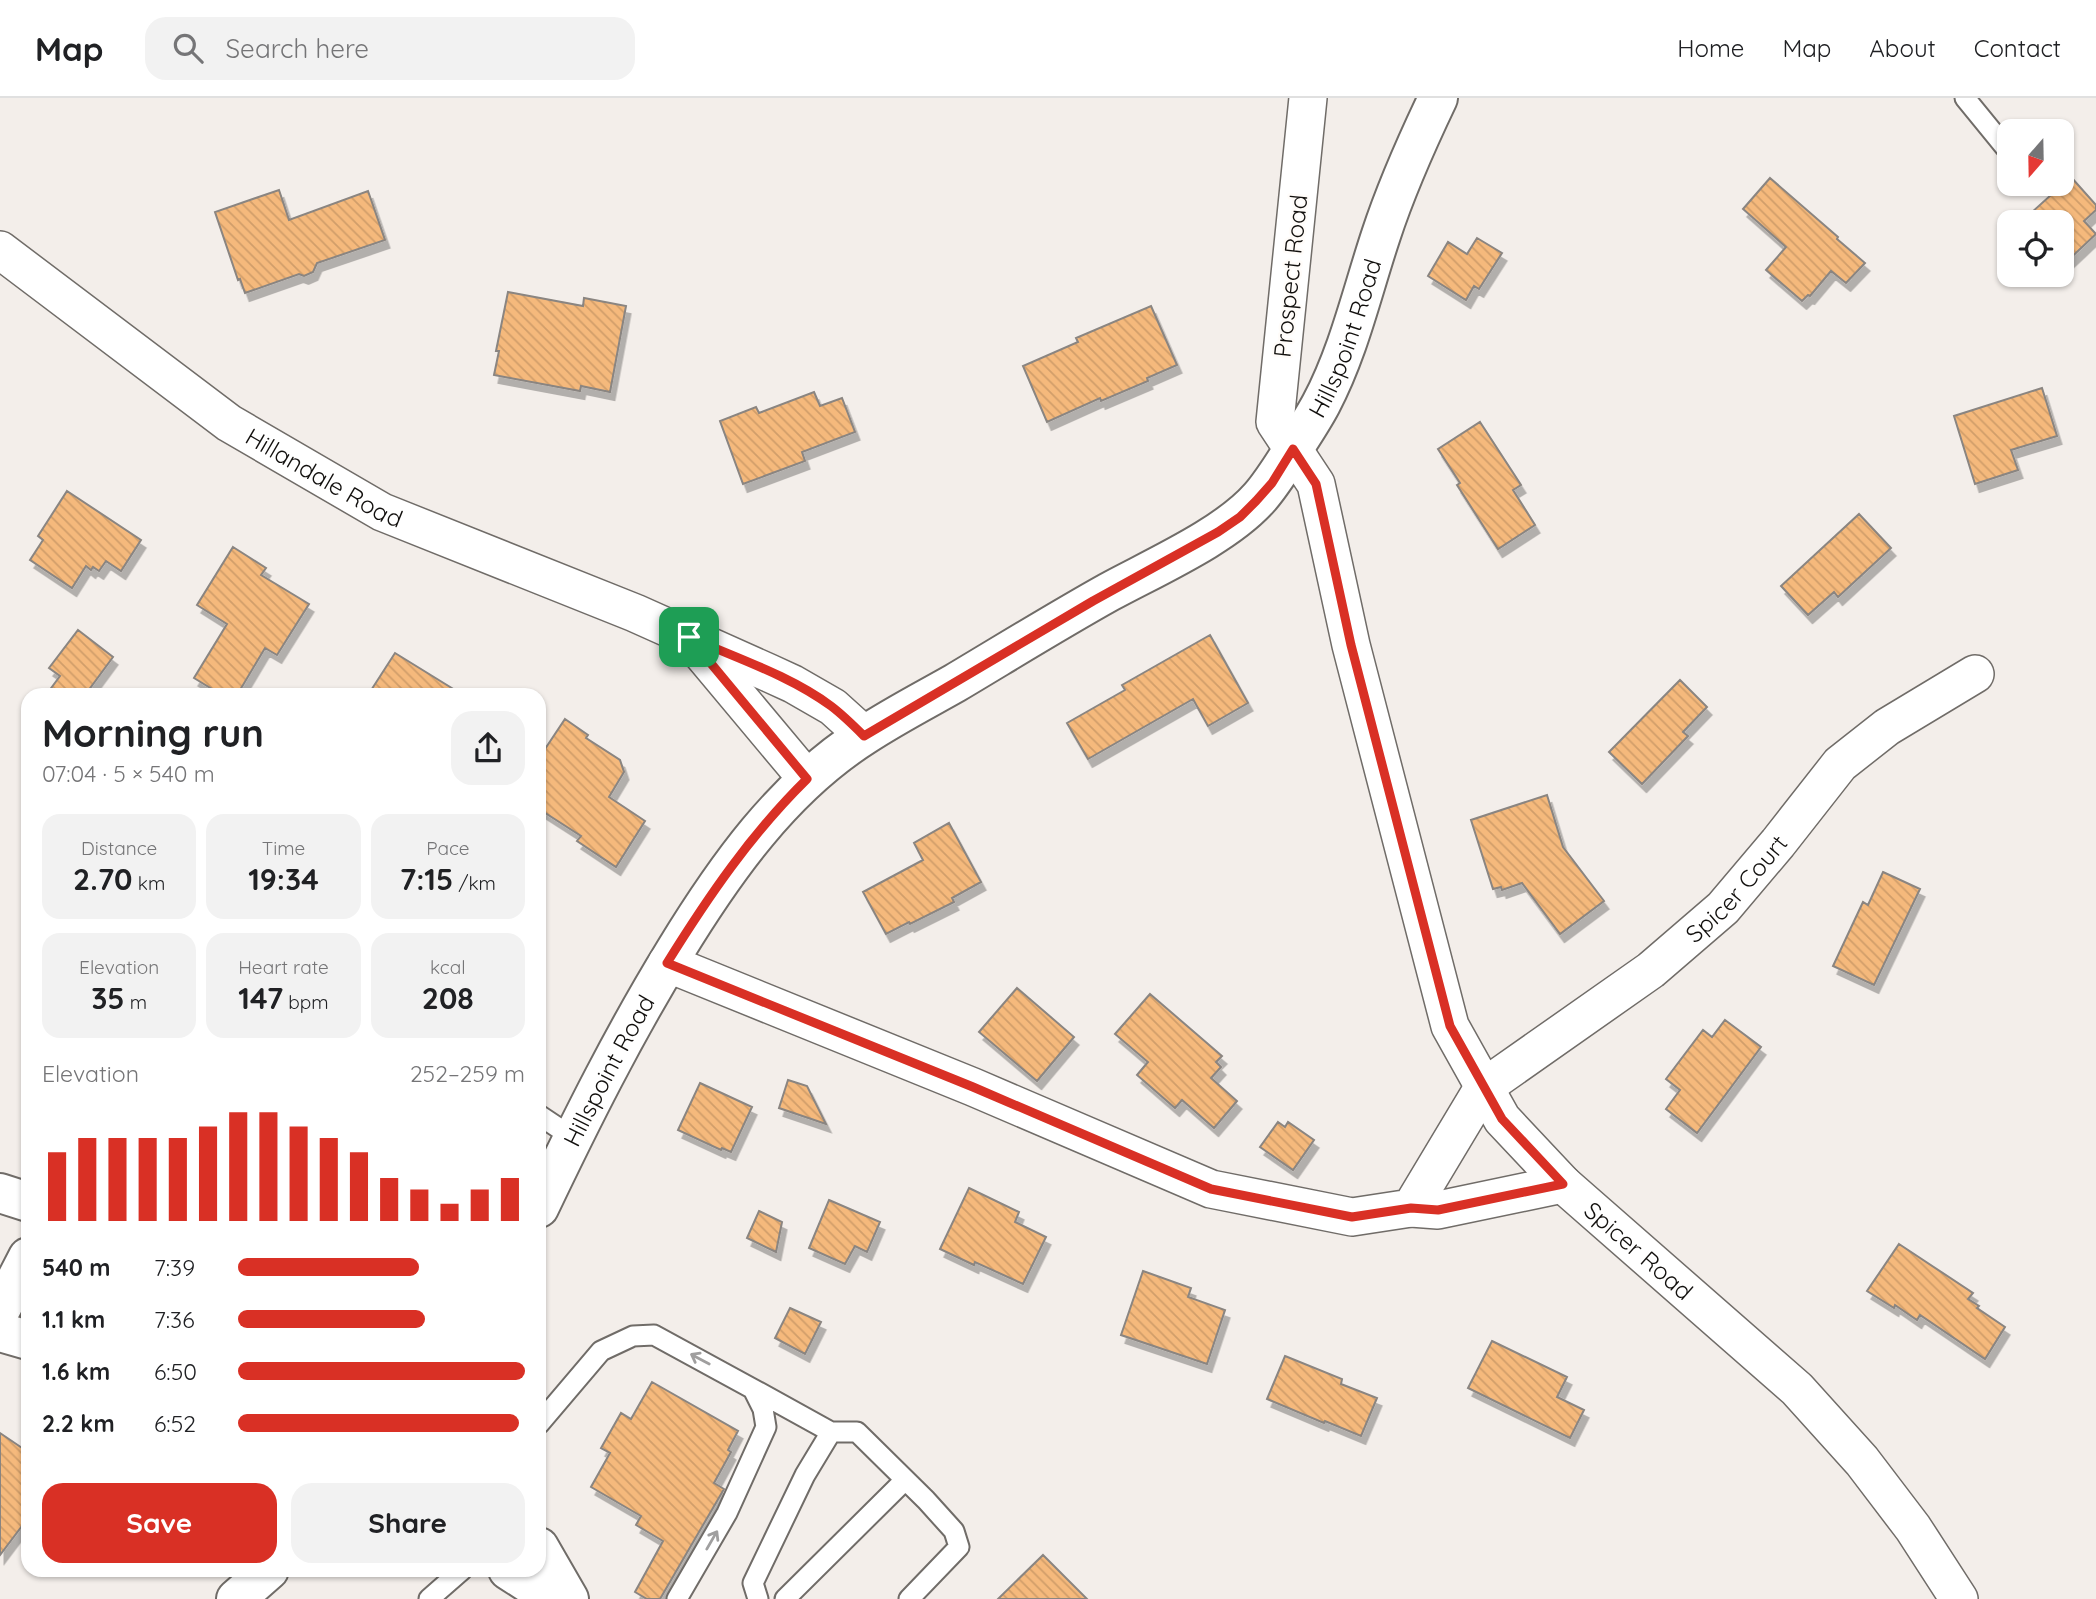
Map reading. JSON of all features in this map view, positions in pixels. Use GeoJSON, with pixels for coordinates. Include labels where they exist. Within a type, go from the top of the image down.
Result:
{"type":"FeatureCollection","features":[{"type":"Feature","properties":{"kind":"street","name":"Prospect Road"},"geometry":{"type":"LineString","coordinates":[[1293,449],[1275,422],[1308,98]]}},
{"type":"Feature","properties":{"kind":"street","name":"Hillspoint Road"},"geometry":{"type":"LineString","coordinates":[[546,1193],[572,1138],[667,963],[714,889],[741,853],[807,779],[864,736],[1093,601],[1218,532],[1240,517],[1272,483],[1322,403],[1335,374],[1348,342],[1382,232],[1406,169],[1438,98]]}},
{"type":"Feature","properties":{"kind":"street","name":"Hillandale Road"},"geometry":{"type":"LineString","coordinates":[[1,254],[229,423],[382,512],[622,608],[769,673],[818,697],[864,736]]}},
{"type":"Feature","properties":{"kind":"street","name":"Spicer Road"},"geometry":{"type":"LineString","coordinates":[[1293,449],[1316,484],[1351,645],[1450,1026],[1483,1088],[1502,1119],[1563,1184],[1797,1389],[1862,1461],[1913,1528],[1959,1599]]}},
{"type":"Feature","properties":{"kind":"street","name":"Hillandale Road"},"geometry":{"type":"LineString","coordinates":[[689,637],[807,779]]}},
{"type":"Feature","properties":{"kind":"street","name":"Spicer Court"},"geometry":{"type":"LineString","coordinates":[[1483,1088],[1651,970],[1723,908],[1840,764],[1886,727],[1975,674]]}},
{"type":"Feature","properties":{"kind":"street"},"geometry":{"type":"LineString","coordinates":[[667,963],[973,1087],[1211,1189],[1352,1217],[1411,1208],[1438,1210],[1563,1184]]}},
{"type":"Feature","properties":{"kind":"street"},"geometry":{"type":"LineString","coordinates":[[1411,1208],[1483,1088]]}},
{"type":"Feature","properties":{"kind":"street"},"geometry":{"type":"LineString","coordinates":[[0,1193],[21,1200]]}},
{"type":"Feature","properties":{"kind":"street"},"geometry":{"type":"LineString","coordinates":[[0,1311],[21,1270]]}},
{"type":"Feature","properties":{"kind":"street"},"geometry":{"type":"LineString","coordinates":[[0,1332],[21,1338]]}},
{"type":"Feature","properties":{"kind":"street"},"geometry":{"type":"LineString","coordinates":[[546,1559],[569,1599]]}},
{"type":"Feature","properties":{"kind":"street"},"geometry":{"type":"LineString","coordinates":[[236,1599],[261,1577]]}},
{"type":"Feature","properties":{"kind":"street"},"geometry":{"type":"LineString","coordinates":[[519,1577],[553,1599]]}},
{"type":"Feature","properties":{"kind":"lane"},"geometry":{"type":"LineString","coordinates":[[1965,98],[1997,137]]}},
{"type":"Feature","properties":{"kind":"lane"},"geometry":{"type":"LineString","coordinates":[[546,1120],[572,1138]]}},
{"type":"Feature","properties":{"kind":"lane"},"geometry":{"type":"LineString","coordinates":[[546,1416],[601,1351],[633,1336],[654,1335],[831,1432],[857,1432],[954,1531],[959,1547],[909,1599]]}},
{"type":"Feature","properties":{"kind":"lane"},"geometry":{"type":"LineString","coordinates":[[677,1599],[727,1513],[765,1427],[763,1409],[753,1389]]}},
{"type":"Feature","properties":{"kind":"lane"},"geometry":{"type":"LineString","coordinates":[[758,1599],[754,1583],[805,1475],[831,1432]]}},
{"type":"Feature","properties":{"kind":"lane"},"geometry":{"type":"LineString","coordinates":[[785,1599],[905,1480]]}},
{"type":"Feature","properties":{"kind":"lane"},"geometry":{"type":"LineString","coordinates":[[429,1599],[453,1577]]}},
{"type":"Feature","properties":{"kind":"building"},"geometry":{"type":"Polygon","coordinates":[[[1770,178],[1865,263],[1846,283],[1831,271],[1810,296],[1802,301],[1766,270],[1786,247],[1743,209],[1770,178]]]}},
{"type":"Feature","properties":{"kind":"building"},"geometry":{"type":"Polygon","coordinates":[[[2074,180],[2096,205],[2096,210],[2084,221],[2096,234],[2074,255],[2074,210],[2034,210],[2050,196],[2074,196],[2074,180]]]}},
{"type":"Feature","properties":{"kind":"building"},"geometry":{"type":"Polygon","coordinates":[[[279,190],[289,220],[368,191],[385,240],[317,263],[313,272],[304,276],[299,274],[245,293],[215,212],[279,190]]]}},
{"type":"Feature","properties":{"kind":"building"},"geometry":{"type":"Polygon","coordinates":[[[1477,238],[1502,253],[1479,289],[1474,286],[1466,300],[1428,276],[1448,242],[1467,254],[1477,238]]]}},
{"type":"Feature","properties":{"kind":"building"},"geometry":{"type":"Polygon","coordinates":[[[508,292],[583,306],[584,298],[626,306],[610,392],[581,386],[580,391],[494,375],[508,292]]]}},
{"type":"Feature","properties":{"kind":"building"},"geometry":{"type":"Polygon","coordinates":[[[1151,306],[1177,365],[1147,378],[1148,381],[1101,401],[1100,398],[1047,422],[1023,366],[1078,342],[1076,338],[1151,306]]]}},
{"type":"Feature","properties":{"kind":"building"},"geometry":{"type":"Polygon","coordinates":[[[2042,388],[2057,436],[2011,450],[2018,470],[1975,484],[1954,416],[2042,388]]]}},
{"type":"Feature","properties":{"kind":"building"},"geometry":{"type":"Polygon","coordinates":[[[814,392],[820,406],[842,398],[855,432],[802,452],[805,461],[743,484],[720,421],[756,407],[759,413],[814,392]]]}},
{"type":"Feature","properties":{"kind":"building"},"geometry":{"type":"Polygon","coordinates":[[[1480,422],[1521,485],[1513,490],[1535,525],[1498,549],[1457,485],[1460,483],[1438,449],[1480,422]]]}},
{"type":"Feature","properties":{"kind":"building"},"geometry":{"type":"Polygon","coordinates":[[[67,491],[141,540],[121,571],[106,561],[99,571],[86,566],[72,588],[30,560],[43,540],[38,536],[67,491]]]}},
{"type":"Feature","properties":{"kind":"building"},"geometry":{"type":"Polygon","coordinates":[[[1859,514],[1891,548],[1838,597],[1834,592],[1808,615],[1781,586],[1859,514]]]}},
{"type":"Feature","properties":{"kind":"building"},"geometry":{"type":"Polygon","coordinates":[[[233,547],[266,568],[261,575],[309,604],[277,655],[265,648],[241,688],[210,688],[194,678],[227,624],[197,605],[233,547]]]}},
{"type":"Feature","properties":{"kind":"building"},"geometry":{"type":"Polygon","coordinates":[[[78,630],[113,657],[90,688],[51,688],[60,676],[49,668],[78,630]]]}},
{"type":"Feature","properties":{"kind":"building"},"geometry":{"type":"Polygon","coordinates":[[[1210,635],[1248,703],[1208,726],[1193,699],[1088,759],[1067,723],[1125,690],[1122,685],[1210,635]]]}},
{"type":"Feature","properties":{"kind":"building"},"geometry":{"type":"Polygon","coordinates":[[[395,653],[452,688],[372,688],[395,653]]]}},
{"type":"Feature","properties":{"kind":"building"},"geometry":{"type":"Polygon","coordinates":[[[1680,680],[1707,707],[1683,732],[1688,736],[1642,784],[1609,752],[1680,680]]]}},
{"type":"Feature","properties":{"kind":"building"},"geometry":{"type":"Polygon","coordinates":[[[565,719],[588,735],[586,738],[620,760],[624,772],[609,797],[645,821],[616,867],[577,841],[581,836],[546,814],[546,748],[565,719]]]}},
{"type":"Feature","properties":{"kind":"building"},"geometry":{"type":"Polygon","coordinates":[[[1547,795],[1563,847],[1604,901],[1560,934],[1522,883],[1502,890],[1501,887],[1493,889],[1471,820],[1547,795]]]}},
{"type":"Feature","properties":{"kind":"building"},"geometry":{"type":"Polygon","coordinates":[[[949,823],[981,882],[952,898],[954,902],[886,934],[863,892],[923,860],[914,843],[949,823]]]}},
{"type":"Feature","properties":{"kind":"building"},"geometry":{"type":"Polygon","coordinates":[[[1883,872],[1920,889],[1874,985],[1833,966],[1863,902],[1868,905],[1883,872]]]}},
{"type":"Feature","properties":{"kind":"building"},"geometry":{"type":"Polygon","coordinates":[[[1017,988],[1074,1037],[1037,1081],[979,1032],[1017,988]]]}},
{"type":"Feature","properties":{"kind":"building"},"geometry":{"type":"Polygon","coordinates":[[[1150,994],[1222,1056],[1216,1062],[1221,1067],[1211,1078],[1237,1101],[1214,1128],[1182,1100],[1175,1108],[1137,1075],[1148,1062],[1115,1034],[1150,994]]]}},
{"type":"Feature","properties":{"kind":"building"},"geometry":{"type":"Polygon","coordinates":[[[1725,1020],[1761,1047],[1697,1133],[1666,1109],[1680,1090],[1666,1079],[1703,1030],[1712,1037],[1725,1020]]]}},
{"type":"Feature","properties":{"kind":"building"},"geometry":{"type":"Polygon","coordinates":[[[788,1080],[807,1086],[826,1124],[779,1108],[788,1080]]]}},
{"type":"Feature","properties":{"kind":"building"},"geometry":{"type":"Polygon","coordinates":[[[700,1083],[752,1107],[731,1152],[678,1130],[700,1083]]]}},
{"type":"Feature","properties":{"kind":"building"},"geometry":{"type":"Polygon","coordinates":[[[1278,1122],[1285,1127],[1288,1122],[1314,1140],[1293,1170],[1260,1147],[1278,1122]]]}},
{"type":"Feature","properties":{"kind":"building"},"geometry":{"type":"Polygon","coordinates":[[[969,1188],[1019,1212],[1015,1222],[1046,1237],[1023,1284],[940,1249],[969,1188]]]}},
{"type":"Feature","properties":{"kind":"building"},"geometry":{"type":"Polygon","coordinates":[[[829,1200],[880,1222],[867,1252],[855,1246],[845,1264],[809,1248],[829,1200]]]}},
{"type":"Feature","properties":{"kind":"building"},"geometry":{"type":"Polygon","coordinates":[[[759,1211],[782,1222],[776,1252],[747,1238],[759,1211]]]}},
{"type":"Feature","properties":{"kind":"building"},"geometry":{"type":"Polygon","coordinates":[[[1899,1244],[1973,1293],[1968,1299],[2005,1327],[1985,1359],[1920,1315],[1917,1320],[1867,1291],[1899,1244]]]}},
{"type":"Feature","properties":{"kind":"building"},"geometry":{"type":"Polygon","coordinates":[[[1143,1271],[1191,1288],[1188,1297],[1225,1310],[1207,1364],[1121,1335],[1143,1271]]]}},
{"type":"Feature","properties":{"kind":"building"},"geometry":{"type":"Polygon","coordinates":[[[790,1308],[821,1322],[805,1354],[775,1338],[790,1308]]]}},
{"type":"Feature","properties":{"kind":"building"},"geometry":{"type":"Polygon","coordinates":[[[1492,1341],[1567,1377],[1557,1397],[1584,1410],[1570,1438],[1468,1388],[1492,1341]]]}},
{"type":"Feature","properties":{"kind":"building"},"geometry":{"type":"Polygon","coordinates":[[[1285,1356],[1342,1379],[1341,1384],[1377,1398],[1361,1436],[1267,1399],[1285,1356]]]}},
{"type":"Feature","properties":{"kind":"building"},"geometry":{"type":"Polygon","coordinates":[[[652,1382],[738,1431],[728,1450],[731,1452],[714,1483],[724,1489],[660,1599],[647,1599],[635,1592],[663,1541],[636,1525],[641,1516],[591,1487],[610,1453],[601,1448],[621,1413],[631,1419],[652,1382]]]}},
{"type":"Feature","properties":{"kind":"building"},"geometry":{"type":"Polygon","coordinates":[[[0,1433],[21,1447],[21,1527],[0,1555],[0,1433]]]}},
{"type":"Feature","properties":{"kind":"building"},"geometry":{"type":"Polygon","coordinates":[[[1043,1555],[1087,1599],[998,1599],[1043,1555]]]}},
{"type":"Feature","properties":{"kind":"route"},"geometry":{"type":"LineString","coordinates":[[1293,449],[1316,484],[1351,645],[1450,1026],[1502,1119],[1563,1184],[1438,1210],[1411,1208],[1352,1217],[1211,1189],[973,1087],[667,963],[714,889],[741,853],[807,779],[689,637],[818,697],[864,736],[1093,601],[1218,532],[1240,517],[1256,501],[1272,483],[1293,449]]}}]}
